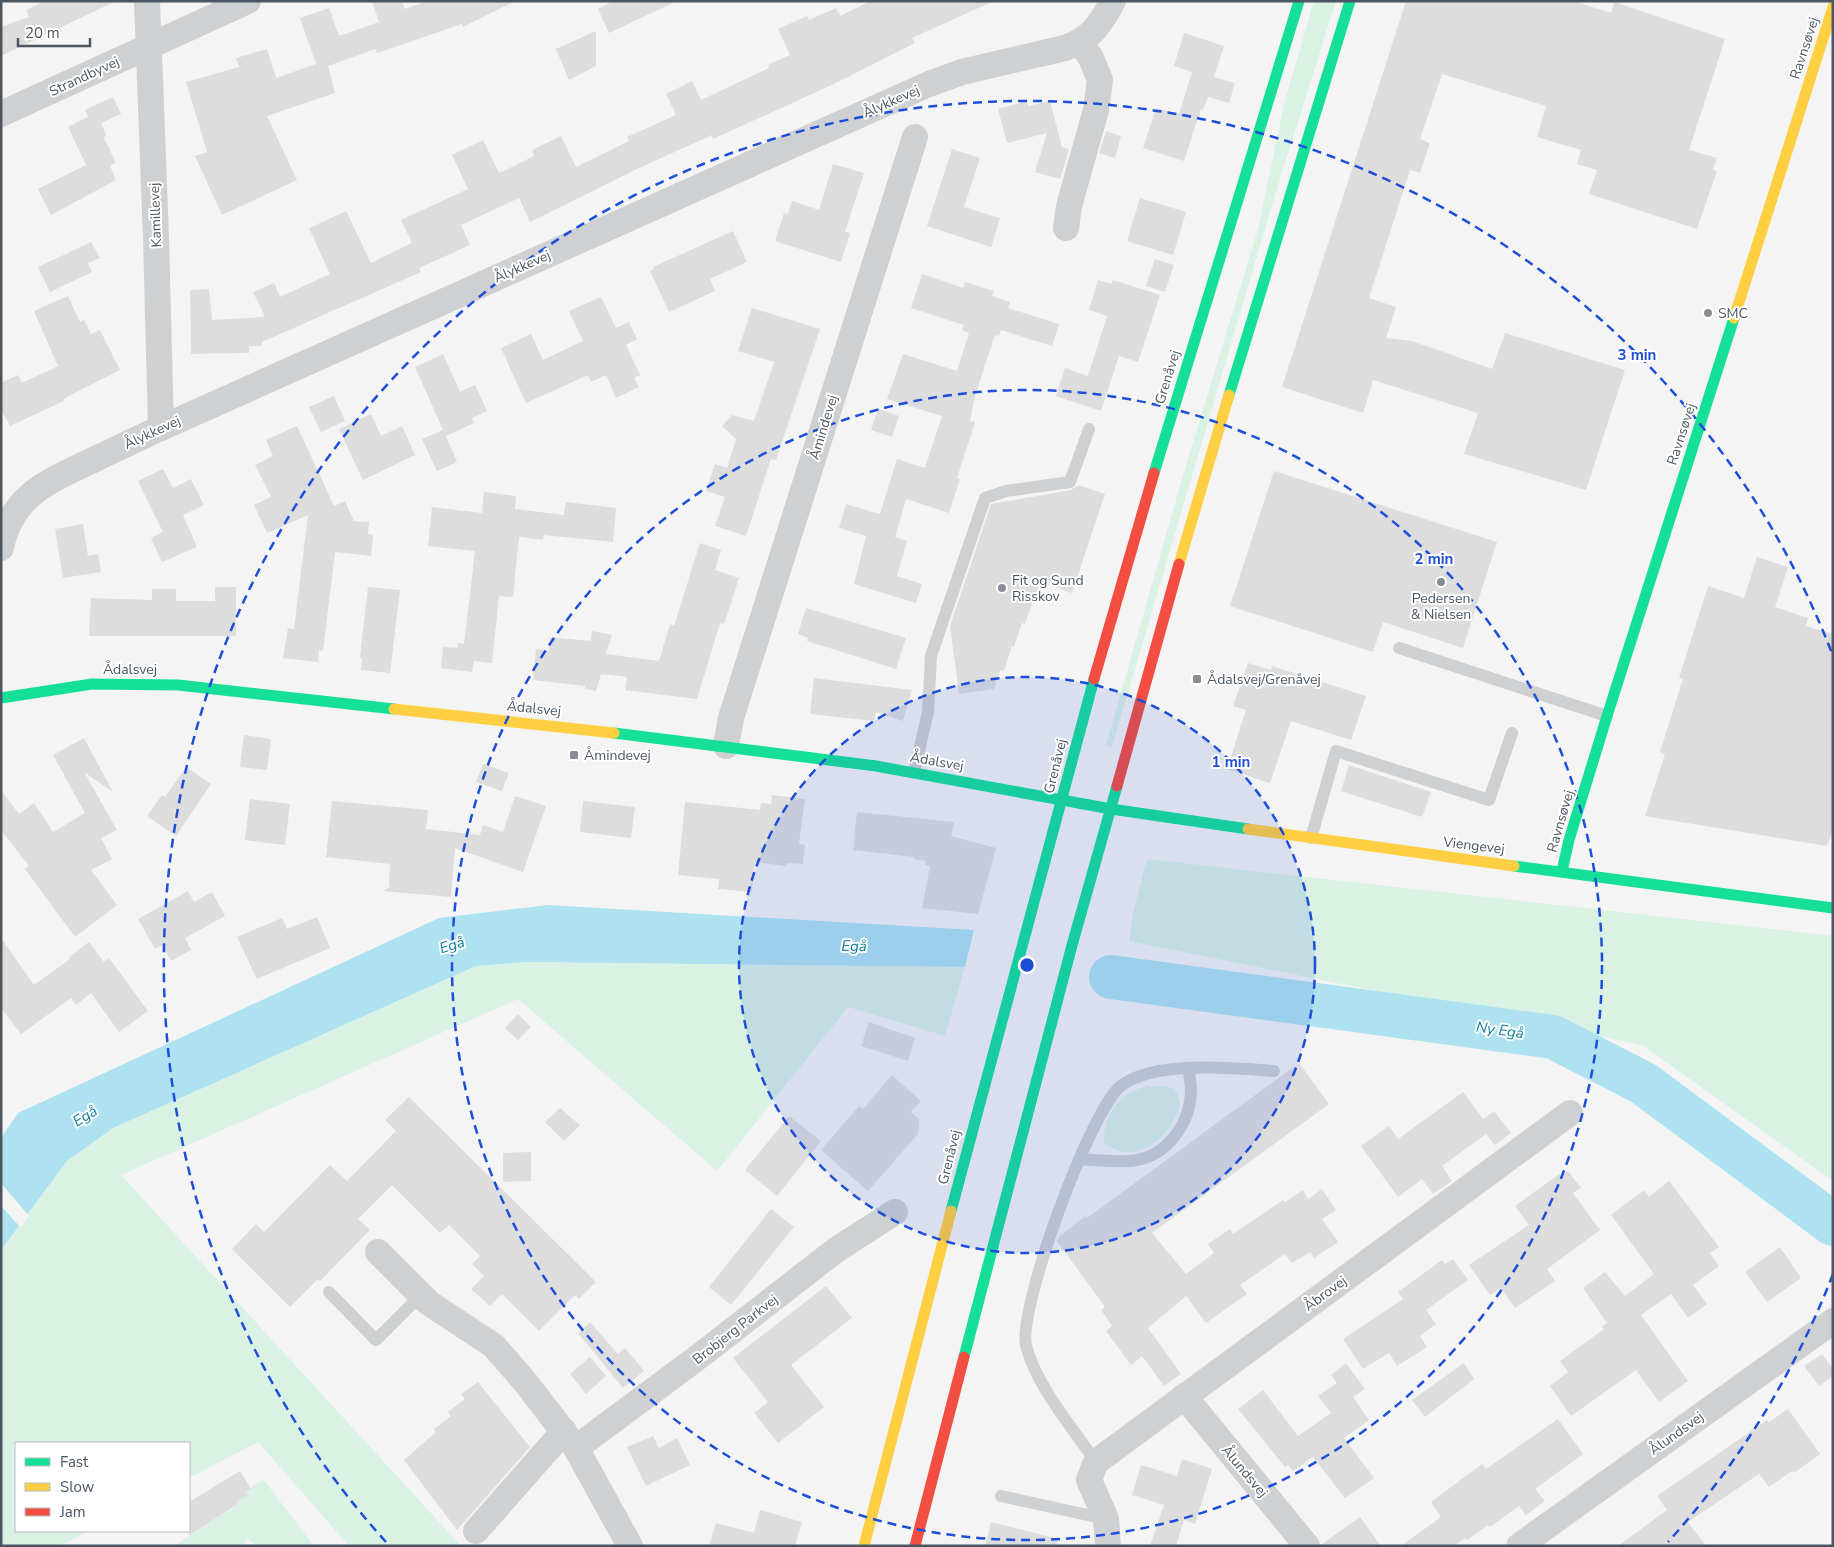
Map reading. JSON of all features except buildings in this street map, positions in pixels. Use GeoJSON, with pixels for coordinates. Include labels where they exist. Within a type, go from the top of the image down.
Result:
{"type":"FeatureCollection","features":[{"type":"Feature","properties":{"kind":"main road","name":"Grenåvej"},"geometry":{"type":"LineString","coordinates":[[864,1546],[1011,977],[1062,799],[1082,720],[1186,366],[1299,1]]}},
{"type":"Feature","properties":{"kind":"main road"},"geometry":{"type":"LineString","coordinates":[[915,1546],[1071,949],[1208,464],[1350,1]]}},
{"type":"Feature","properties":{"kind":"main road","name":"Ravnsøvej"},"geometry":{"type":"LineString","coordinates":[[1562,871],[1569,840],[1607,716],[1833,7]]}},
{"type":"Feature","properties":{"kind":"main road","name":"Ådalsvej"},"geometry":{"type":"LineString","coordinates":[[1,697],[92,684],[178,685],[726,746],[914,773],[1111,809]]}},
{"type":"Feature","properties":{"kind":"main road","name":"Viengevej"},"geometry":{"type":"LineString","coordinates":[[1111,809],[1311,838],[1833,908]]}},
{"type":"Feature","properties":{"kind":"street","name":"Kamillevej"},"geometry":{"type":"LineString","coordinates":[[147,1],[156,238],[160,428]]}},
{"type":"Feature","properties":{"kind":"street","name":"Strandbyvej"},"geometry":{"type":"LineString","coordinates":[[1,114],[248,1]]}},
{"type":"Feature","properties":{"kind":"street"},"geometry":{"type":"LineString","coordinates":[[1066,228],[1069,206],[1096,110],[1100,80],[1091,58],[1082,43],[1096,29],[1113,1]]}},
{"type":"Feature","properties":{"kind":"street","name":"Ålykkevej"},"geometry":{"type":"LineString","coordinates":[[1,548],[9,521],[18,508],[46,483],[160,428],[929,84],[962,72],[1082,43]]}},
{"type":"Feature","properties":{"kind":"street","name":"Åmindevej"},"geometry":{"type":"LineString","coordinates":[[726,746],[731,718],[915,138]]}},
{"type":"Feature","properties":{"kind":"street","name":"Åbrovej"},"geometry":{"type":"LineString","coordinates":[[1092,1471],[1184,1396],[1570,1113]]}},
{"type":"Feature","properties":{"kind":"street","name":"Brobjerg Parkvej"},"geometry":{"type":"LineString","coordinates":[[476,1532],[570,1439],[701,1355],[836,1250],[895,1212]]}},
{"type":"Feature","properties":{"kind":"street"},"geometry":{"type":"LineString","coordinates":[[378,1252],[429,1303],[494,1346],[570,1439],[630,1546]]}},
{"type":"Feature","properties":{"kind":"street","name":"Ålundsvej"},"geometry":{"type":"LineString","coordinates":[[1519,1546],[1833,1321]]}},
{"type":"Feature","properties":{"kind":"street","name":"Ålundsvej"},"geometry":{"type":"LineString","coordinates":[[1184,1396],[1307,1546]]}},
{"type":"Feature","properties":{"kind":"street"},"geometry":{"type":"LineString","coordinates":[[1092,1471],[1106,1520],[1108,1546]]}},
{"type":"Feature","properties":{"kind":"lane"},"geometry":{"type":"LineString","coordinates":[[914,773],[928,712],[931,656],[985,498],[1006,491],[1070,482],[1090,429]]}},
{"type":"Feature","properties":{"kind":"lane"},"geometry":{"type":"LineString","coordinates":[[1398,648],[1607,716]]}},
{"type":"Feature","properties":{"kind":"lane"},"geometry":{"type":"LineString","coordinates":[[1311,838],[1336,751],[1489,800],[1512,733]]}},
{"type":"Feature","properties":{"kind":"lane"},"geometry":{"type":"LineString","coordinates":[[1092,1471],[1029,1354],[1025,1327],[1049,1235],[1079,1160],[1100,1114],[1121,1086],[1139,1077],[1171,1069],[1189,1068],[1227,1067],[1274,1071]]}},
{"type":"Feature","properties":{"kind":"lane"},"geometry":{"type":"LineString","coordinates":[[1079,1160],[1127,1162],[1154,1156],[1173,1140],[1186,1116],[1191,1092],[1189,1068]]}},
{"type":"Feature","properties":{"kind":"lane"},"geometry":{"type":"LineString","coordinates":[[329,1292],[376,1340],[421,1296]]}},
{"type":"Feature","properties":{"kind":"lane"},"geometry":{"type":"LineString","coordinates":[[1001,1496],[1106,1520]]}},
{"type":"Feature","properties":{"kind":"green space"},"geometry":{"type":"Polygon","coordinates":[[[1314,1],[1336,1],[1275,195],[1112,747],[1106,745],[1184,472],[1258,229],[1284,104],[1314,1]]]}},
{"type":"Feature","properties":{"kind":"green space"},"geometry":{"type":"Polygon","coordinates":[[[1147,859],[1833,936],[1833,1181],[1642,1045],[1129,941],[1133,913],[1147,859]]]}},
{"type":"Feature","properties":{"kind":"green space"},"geometry":{"type":"Polygon","coordinates":[[[526,962],[965,967],[945,1036],[848,1007],[717,1171],[518,999],[121,1175],[461,1546],[349,1546],[258,1442],[190,1477],[190,1442],[15,1442],[15,1532],[86,1532],[60,1546],[1,1546],[1,1250],[67,1161],[113,1128],[476,966],[526,962]]]}},
{"type":"Feature","properties":{"kind":"green space"},"geometry":{"type":"Polygon","coordinates":[[[1147,1086],[1165,1086],[1174,1090],[1179,1099],[1178,1111],[1172,1124],[1162,1136],[1149,1146],[1134,1152],[1119,1151],[1104,1142],[1104,1132],[1110,1114],[1115,1106],[1129,1093],[1147,1086]]]}},
{"type":"Feature","properties":{"kind":"green space"},"geometry":{"type":"Polygon","coordinates":[[[263,1479],[314,1546],[257,1546],[248,1539],[242,1546],[174,1546],[238,1505],[236,1502],[247,1495],[245,1492],[263,1479]]]}},
{"type":"Feature","properties":{"kind":"water","name":"Egå"},"geometry":{"type":"Polygon","coordinates":[[[548,905],[974,930],[965,967],[526,962],[476,966],[113,1128],[67,1161],[1,1250],[1,1138],[18,1113],[439,918],[548,905]]]}},
{"type":"Feature","properties":{"kind":"pier"},"geometry":{"type":"Polygon","coordinates":[[[1,1183],[29,1216],[21,1228],[1,1206],[1,1183]]]}},
{"type":"Feature","properties":{"kind":"waterway","name":"Ny Egå"},"geometry":{"type":"LineString","coordinates":[[1111,977],[1553,1037],[1643,1083],[1833,1224]]}},
{"type":"Feature","properties":{"kind":"traffic: fast"},"geometry":{"type":"LineString","coordinates":[[1154,473],[1299,1]]}},
{"type":"Feature","properties":{"kind":"traffic: fast"},"geometry":{"type":"LineString","coordinates":[[1229,395],[1350,1]]}},
{"type":"Feature","properties":{"kind":"traffic: fast"},"geometry":{"type":"LineString","coordinates":[[1562,871],[1569,840],[1607,716],[1734,318]]}},
{"type":"Feature","properties":{"kind":"traffic: fast"},"geometry":{"type":"LineString","coordinates":[[951,1211],[1094,679]]}},
{"type":"Feature","properties":{"kind":"traffic: fast"},"geometry":{"type":"LineString","coordinates":[[1,698],[92,684],[178,685],[394,709]]}},
{"type":"Feature","properties":{"kind":"traffic: fast"},"geometry":{"type":"LineString","coordinates":[[614,733],[876,766],[1111,809],[1248,829]]}},
{"type":"Feature","properties":{"kind":"traffic: fast"},"geometry":{"type":"LineString","coordinates":[[964,1357],[1071,949],[1117,786]]}},
{"type":"Feature","properties":{"kind":"traffic: fast"},"geometry":{"type":"LineString","coordinates":[[1514,866],[1833,908]]}},
{"type":"Feature","properties":{"kind":"traffic: slow"},"geometry":{"type":"LineString","coordinates":[[1734,318],[1833,7]]}},
{"type":"Feature","properties":{"kind":"traffic: slow"},"geometry":{"type":"LineString","coordinates":[[1179,564],[1229,395]]}},
{"type":"Feature","properties":{"kind":"traffic: slow"},"geometry":{"type":"LineString","coordinates":[[394,709],[614,733]]}},
{"type":"Feature","properties":{"kind":"traffic: slow"},"geometry":{"type":"LineString","coordinates":[[1248,829],[1514,866]]}},
{"type":"Feature","properties":{"kind":"traffic: slow"},"geometry":{"type":"LineString","coordinates":[[864,1546],[951,1211]]}},
{"type":"Feature","properties":{"kind":"traffic: jam"},"geometry":{"type":"LineString","coordinates":[[1094,679],[1154,473]]}},
{"type":"Feature","properties":{"kind":"traffic: jam"},"geometry":{"type":"LineString","coordinates":[[1117,786],[1179,564]]}},
{"type":"Feature","properties":{"kind":"traffic: jam"},"geometry":{"type":"LineString","coordinates":[[915,1546],[964,1357]]}},
{"type":"Feature","properties":{"kind":"place","name":"SMC"},"geometry":{"type":"Point","coordinates":[1708,313]}},
{"type":"Feature","properties":{"kind":"place","name":"Pedersen & Nielsen"},"geometry":{"type":"Point","coordinates":[1441,582]}},
{"type":"Feature","properties":{"kind":"place","name":"Fit og Sund Risskov"},"geometry":{"type":"Point","coordinates":[1002,588]}},
{"type":"Feature","properties":{"kind":"place","name":"Ådalsvej/Grenåvej"},"geometry":{"type":"Point","coordinates":[1197,679]}},
{"type":"Feature","properties":{"kind":"place","name":"Åmindevej"},"geometry":{"type":"Point","coordinates":[574,755]}}]}
